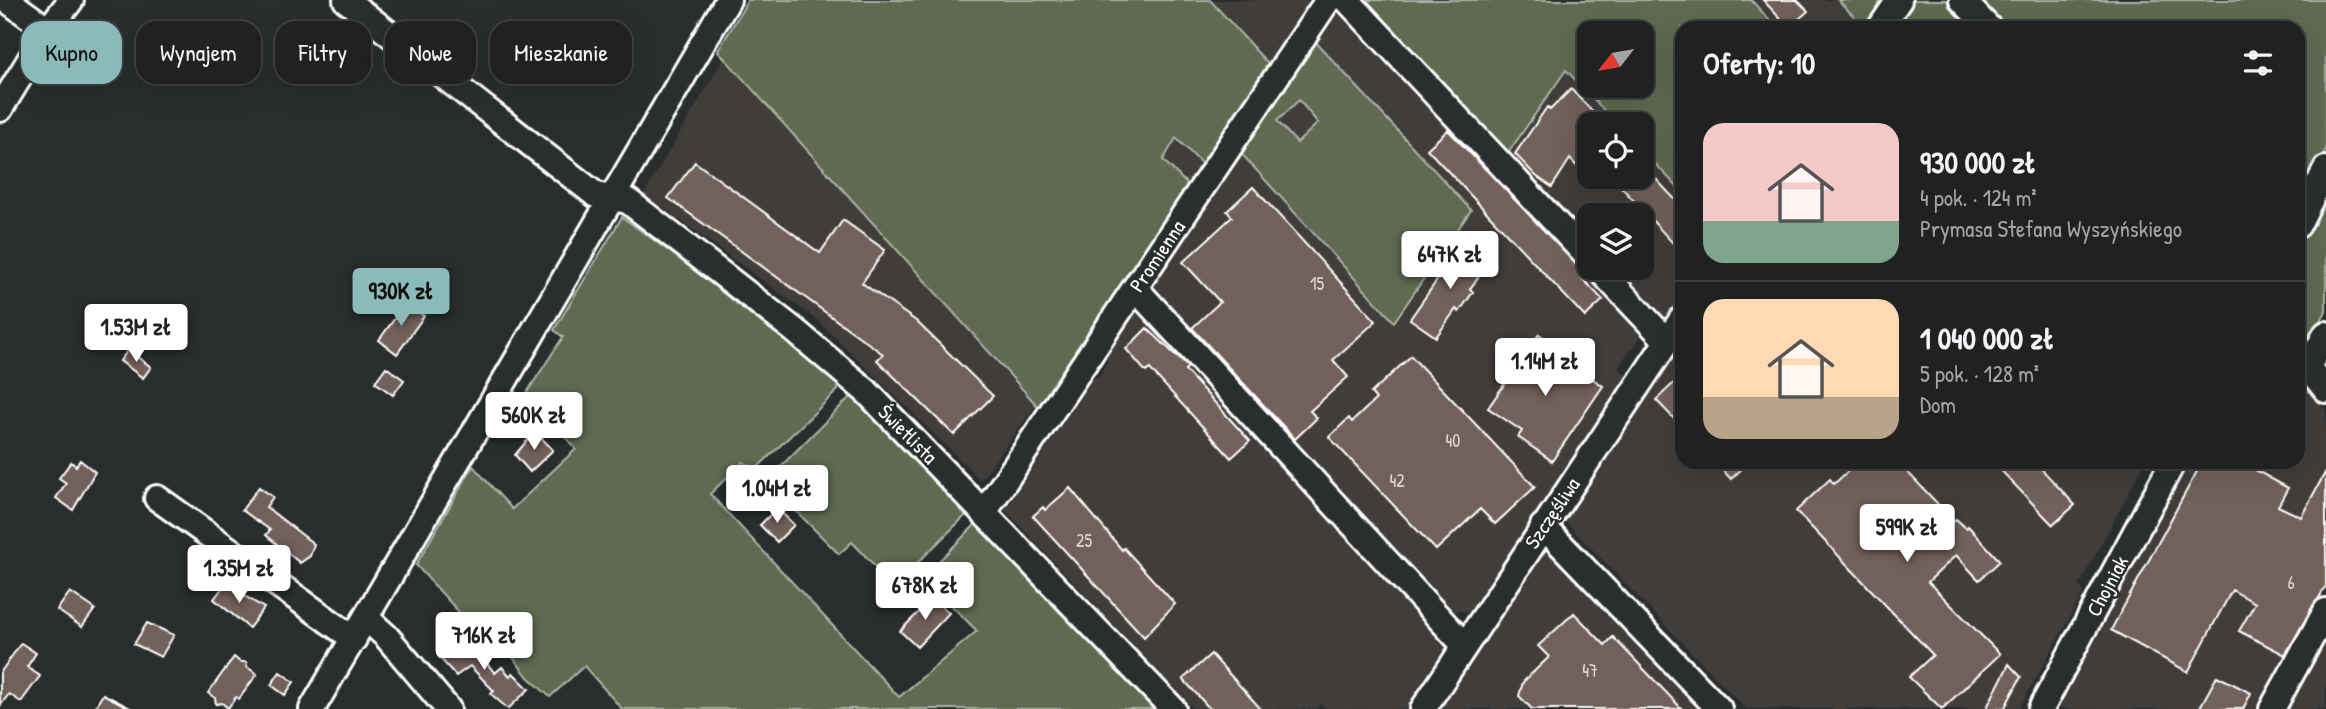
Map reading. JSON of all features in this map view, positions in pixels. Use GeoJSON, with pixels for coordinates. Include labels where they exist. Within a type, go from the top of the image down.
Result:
{"type":"FeatureCollection","features":[{"type":"Feature","properties":{"kind":"street"},"geometry":{"type":"LineString","coordinates":[[6,0],[35,21]]}},
{"type":"Feature","properties":{"kind":"street"},"geometry":{"type":"LineString","coordinates":[[55,21],[71,0]]}},
{"type":"Feature","properties":{"kind":"street","name":"Świetlista"},"geometry":{"type":"LineString","coordinates":[[346,0],[596,195],[628,201],[866,391],[985,511],[1173,709]]}},
{"type":"Feature","properties":{"kind":"street"},"geometry":{"type":"LineString","coordinates":[[312,709],[727,0]]}},
{"type":"Feature","properties":{"kind":"street","name":"Promienna"},"geometry":{"type":"LineString","coordinates":[[985,511],[1328,0]]}},
{"type":"Feature","properties":{"kind":"street"},"geometry":{"type":"LineString","coordinates":[[1347,0],[1577,245]]}},
{"type":"Feature","properties":{"kind":"street"},"geometry":{"type":"LineString","coordinates":[[1885,21],[1899,0]]}},
{"type":"Feature","properties":{"kind":"street"},"geometry":{"type":"LineString","coordinates":[[1962,0],[1982,21]]}},
{"type":"Feature","properties":{"kind":"street"},"geometry":{"type":"LineString","coordinates":[[0,109],[21,74]]}},
{"type":"Feature","properties":{"kind":"street"},"geometry":{"type":"LineString","coordinates":[[2305,211],[2326,169]]}},
{"type":"Feature","properties":{"kind":"street"},"geometry":{"type":"LineString","coordinates":[[1609,280],[1667,341]]}},
{"type":"Feature","properties":{"kind":"street"},"geometry":{"type":"LineString","coordinates":[[1135,288],[1465,646]]}},
{"type":"Feature","properties":{"kind":"street","name":"Szczęśliwa"},"geometry":{"type":"LineString","coordinates":[[1423,709],[1675,329]]}},
{"type":"Feature","properties":{"kind":"street"},"geometry":{"type":"LineString","coordinates":[[2305,359],[2326,334]]}},
{"type":"Feature","properties":{"kind":"street"},"geometry":{"type":"LineString","coordinates":[[2305,364],[2326,390]]}},
{"type":"Feature","properties":{"kind":"street","name":"Chojniak"},"geometry":{"type":"LineString","coordinates":[[2041,709],[2170,469]]}},
{"type":"Feature","properties":{"kind":"street"},"geometry":{"type":"LineString","coordinates":[[157,498],[360,628],[386,636],[448,709]]}},
{"type":"Feature","properties":{"kind":"street"},"geometry":{"type":"LineString","coordinates":[[1543,526],[1719,709]]}},
{"type":"Feature","properties":{"kind":"street"},"geometry":{"type":"LineString","coordinates":[[2272,709],[2326,611]]}},
{"type":"Feature","properties":{"kind":"shaded area"},"geometry":{"type":"Polygon","coordinates":[[[1210,0],[1317,0],[1271,67],[1210,0]]]}},
{"type":"Feature","properties":{"kind":"shaded area"},"geometry":{"type":"Polygon","coordinates":[[[1339,0],[1364,0],[1506,156],[1566,69],[1577,81],[1577,98],[1593,98],[1606,112],[1577,112],[1577,189],[1654,189],[1654,163],[1675,185],[1675,310],[1665,324],[1655,316],[1618,367],[1629,378],[1470,613],[1457,610],[1440,631],[1450,643],[1408,709],[1326,709],[1321,704],[1317,709],[1194,709],[1005,510],[1094,377],[1099,376],[1107,362],[1105,357],[1137,311],[1134,306],[1238,150],[1471,210],[1313,39],[1339,0]]]}},
{"type":"Feature","properties":{"kind":"shaded area"},"geometry":{"type":"Polygon","coordinates":[[[1751,0],[1838,0],[1858,21],[1770,21],[1751,0]]]}},
{"type":"Feature","properties":{"kind":"shaded area"},"geometry":{"type":"Polygon","coordinates":[[[724,58],[1037,404],[981,480],[818,321],[644,194],[724,58]]]}},
{"type":"Feature","properties":{"kind":"shaded area"},"geometry":{"type":"Polygon","coordinates":[[[1299,100],[1318,124],[1297,143],[1277,121],[1299,100]]]}},
{"type":"Feature","properties":{"kind":"shaded area"},"geometry":{"type":"Polygon","coordinates":[[[1176,138],[1205,167],[1191,188],[1163,160],[1176,138]]]}},
{"type":"Feature","properties":{"kind":"shaded area"},"geometry":{"type":"Polygon","coordinates":[[[1675,346],[1675,469],[2141,469],[2079,586],[2084,592],[2019,709],[1746,709],[1560,516],[1675,346]]]}},
{"type":"Feature","properties":{"kind":"shaded area"},"geometry":{"type":"Polygon","coordinates":[[[2305,387],[2326,410],[2326,588],[2261,709],[2065,709],[2056,704],[2180,469],[2305,469],[2305,387]]]}},
{"type":"Feature","properties":{"kind":"shaded area"},"geometry":{"type":"Polygon","coordinates":[[[1542,543],[1701,709],[1433,709],[1542,543]]]}},
{"type":"Feature","properties":{"kind":"shaded area"},"geometry":{"type":"Polygon","coordinates":[[[2326,629],[2326,709],[2283,709],[2326,629]]]}},
{"type":"Feature","properties":{"kind":"green space"},"geometry":{"type":"Polygon","coordinates":[[[748,0],[1210,0],[1271,67],[1205,167],[1176,138],[1163,160],[1191,188],[1043,412],[718,51],[748,0]]]}},
{"type":"Feature","properties":{"kind":"green space"},"geometry":{"type":"Polygon","coordinates":[[[1364,0],[1751,0],[1770,21],[1675,21],[1675,185],[1654,163],[1654,112],[1606,112],[1592,98],[1654,98],[1654,21],[1577,21],[1577,82],[1566,70],[1506,156],[1364,0]]]}},
{"type":"Feature","properties":{"kind":"green space"},"geometry":{"type":"Polygon","coordinates":[[[1838,0],[1882,0],[1868,21],[1858,21],[1838,0]]]}},
{"type":"Feature","properties":{"kind":"green space"},"geometry":{"type":"Polygon","coordinates":[[[1908,0],[1946,0],[1966,21],[1896,21],[1908,0]]]}},
{"type":"Feature","properties":{"kind":"green space"},"geometry":{"type":"Polygon","coordinates":[[[1980,0],[2326,0],[2326,149],[2305,190],[2305,21],[2000,21],[1980,0]]]}},
{"type":"Feature","properties":{"kind":"green space"},"geometry":{"type":"Polygon","coordinates":[[[1313,39],[1471,210],[1394,322],[1238,150],[1313,39]],[[1299,100],[1277,121],[1297,143],[1318,123],[1299,100]]]}},
{"type":"Feature","properties":{"kind":"green space"},"geometry":{"type":"Polygon","coordinates":[[[2326,184],[2326,311],[2306,349],[2305,348],[2305,226],[2326,184]]]}},
{"type":"Feature","properties":{"kind":"green space"},"geometry":{"type":"Polygon","coordinates":[[[622,217],[801,347],[838,385],[838,390],[756,469],[743,462],[710,494],[899,697],[977,631],[923,577],[977,523],[1164,709],[622,709],[584,666],[550,697],[528,677],[507,650],[499,656],[416,565],[473,466],[512,509],[576,449],[526,394],[563,337],[554,330],[622,217]]]}},
{"type":"Feature","properties":{"kind":"green space"},"geometry":{"type":"Polygon","coordinates":[[[849,398],[855,398],[966,507],[966,515],[894,586],[852,542],[839,554],[766,481],[849,398]]]}},
{"type":"Feature","properties":{"kind":"building"},"geometry":{"type":"Polygon","coordinates":[[[1763,0],[1797,0],[1808,11],[1797,21],[1782,21],[1763,0]]]}},
{"type":"Feature","properties":{"kind":"building"},"geometry":{"type":"Polygon","coordinates":[[[1571,89],[1593,112],[1577,112],[1577,166],[1570,159],[1552,187],[1536,176],[1515,154],[1547,107],[1550,110],[1571,89]]]}},
{"type":"Feature","properties":{"kind":"building"},"geometry":{"type":"Polygon","coordinates":[[[1448,130],[1577,265],[1577,280],[1584,280],[1603,300],[1585,317],[1427,149],[1448,130]]]}},
{"type":"Feature","properties":{"kind":"building"},"geometry":{"type":"Polygon","coordinates":[[[695,162],[820,253],[843,220],[885,250],[862,283],[916,321],[993,396],[954,435],[877,360],[883,354],[668,198],[695,162]]]}},
{"type":"Feature","properties":{"kind":"building"},"geometry":{"type":"Polygon","coordinates":[[[1654,177],[1675,199],[1675,245],[1654,223],[1654,203],[1636,203],[1623,189],[1654,189],[1654,177]]]}},
{"type":"Feature","properties":{"kind":"building"},"geometry":{"type":"Polygon","coordinates":[[[1253,187],[1376,321],[1333,360],[1348,377],[1310,411],[1317,418],[1295,439],[1192,328],[1220,302],[1183,262],[1232,217],[1227,211],[1253,187]]]}},
{"type":"Feature","properties":{"kind":"building"},"geometry":{"type":"Polygon","coordinates":[[[1463,243],[1489,262],[1470,289],[1473,292],[1459,312],[1456,309],[1436,337],[1410,319],[1463,243]]]}},
{"type":"Feature","properties":{"kind":"building"},"geometry":{"type":"Polygon","coordinates":[[[406,303],[424,316],[397,354],[379,340],[406,303]]]}},
{"type":"Feature","properties":{"kind":"building"},"geometry":{"type":"Polygon","coordinates":[[[1147,328],[1188,367],[1185,370],[1250,441],[1231,458],[1150,369],[1146,372],[1126,349],[1147,328]]]}},
{"type":"Feature","properties":{"kind":"building"},"geometry":{"type":"Polygon","coordinates":[[[1539,334],[1552,344],[1549,348],[1603,386],[1552,461],[1518,437],[1522,431],[1488,408],[1539,334]]]}},
{"type":"Feature","properties":{"kind":"building"},"geometry":{"type":"Polygon","coordinates":[[[128,350],[151,367],[143,378],[120,361],[128,350]]]}},
{"type":"Feature","properties":{"kind":"building"},"geometry":{"type":"Polygon","coordinates":[[[1411,356],[1535,487],[1495,524],[1480,509],[1436,550],[1329,437],[1349,418],[1352,422],[1376,399],[1371,393],[1411,356]]]}},
{"type":"Feature","properties":{"kind":"building"},"geometry":{"type":"Polygon","coordinates":[[[386,367],[404,380],[393,395],[375,382],[386,367]]]}},
{"type":"Feature","properties":{"kind":"building"},"geometry":{"type":"Polygon","coordinates":[[[1675,382],[1675,420],[1656,400],[1675,382]]]}},
{"type":"Feature","properties":{"kind":"building"},"geometry":{"type":"Polygon","coordinates":[[[535,431],[553,450],[530,472],[515,455],[535,431]]]}},
{"type":"Feature","properties":{"kind":"building"},"geometry":{"type":"Polygon","coordinates":[[[80,460],[95,472],[73,510],[56,498],[66,483],[59,478],[71,462],[76,466],[80,460]]]}},
{"type":"Feature","properties":{"kind":"building"},"geometry":{"type":"Polygon","coordinates":[[[1722,469],[1742,469],[1731,479],[1722,469]]]}},
{"type":"Feature","properties":{"kind":"building"},"geometry":{"type":"Polygon","coordinates":[[[1850,469],[1905,469],[1954,521],[1956,519],[1966,528],[1968,526],[2000,561],[1979,580],[1956,555],[1928,582],[2000,654],[1942,709],[1909,677],[1933,655],[1796,511],[1830,479],[1834,484],[1850,469]]]}},
{"type":"Feature","properties":{"kind":"building"},"geometry":{"type":"Polygon","coordinates":[[[2000,469],[2042,469],[2075,505],[2053,525],[2000,469]]]}},
{"type":"Feature","properties":{"kind":"building"},"geometry":{"type":"Polygon","coordinates":[[[2198,469],[2254,469],[2288,488],[2278,506],[2301,517],[2326,471],[2326,586],[2285,655],[2239,631],[2255,603],[2232,590],[2188,672],[2111,630],[2198,469]]]}},
{"type":"Feature","properties":{"kind":"building"},"geometry":{"type":"Polygon","coordinates":[[[259,487],[273,497],[266,507],[314,544],[310,556],[300,563],[266,535],[270,530],[242,510],[259,487]]]}},
{"type":"Feature","properties":{"kind":"building"},"geometry":{"type":"Polygon","coordinates":[[[1070,488],[1122,550],[1124,548],[1175,604],[1144,637],[1033,516],[1043,507],[1045,510],[1070,488]]]}},
{"type":"Feature","properties":{"kind":"building"},"geometry":{"type":"Polygon","coordinates":[[[777,508],[794,525],[777,542],[760,525],[777,508]]]}},
{"type":"Feature","properties":{"kind":"building"},"geometry":{"type":"Polygon","coordinates":[[[225,584],[264,608],[249,628],[214,599],[225,584]]]}},
{"type":"Feature","properties":{"kind":"building"},"geometry":{"type":"Polygon","coordinates":[[[70,592],[95,609],[82,627],[57,610],[70,592]]]}},
{"type":"Feature","properties":{"kind":"building"},"geometry":{"type":"Polygon","coordinates":[[[933,598],[949,613],[917,647],[900,631],[933,598]]]}},
{"type":"Feature","properties":{"kind":"building"},"geometry":{"type":"Polygon","coordinates":[[[1574,613],[1605,645],[1613,637],[1682,709],[1532,709],[1519,696],[1523,682],[1549,657],[1538,646],[1574,613]]]}},
{"type":"Feature","properties":{"kind":"building"},"geometry":{"type":"Polygon","coordinates":[[[147,623],[174,635],[161,657],[134,644],[147,623]]]}},
{"type":"Feature","properties":{"kind":"building"},"geometry":{"type":"Polygon","coordinates":[[[463,636],[495,673],[502,667],[510,676],[513,673],[529,689],[508,709],[491,694],[494,691],[470,666],[456,676],[439,657],[463,636]]]}},
{"type":"Feature","properties":{"kind":"building"},"geometry":{"type":"Polygon","coordinates":[[[21,643],[36,653],[27,667],[40,676],[21,702],[9,694],[0,706],[0,673],[21,643]]]}},
{"type":"Feature","properties":{"kind":"building"},"geometry":{"type":"Polygon","coordinates":[[[1211,654],[1261,709],[1210,709],[1183,679],[1211,654]]]}},
{"type":"Feature","properties":{"kind":"building"},"geometry":{"type":"Polygon","coordinates":[[[234,657],[240,662],[246,662],[247,667],[257,674],[239,699],[236,697],[228,708],[222,703],[216,704],[215,698],[208,693],[234,657]]]}},
{"type":"Feature","properties":{"kind":"building"},"geometry":{"type":"Polygon","coordinates":[[[2009,664],[2021,677],[2004,709],[1986,709],[2009,664]]]}},
{"type":"Feature","properties":{"kind":"building"},"geometry":{"type":"Polygon","coordinates":[[[280,672],[294,682],[285,695],[271,685],[280,672]]]}},
{"type":"Feature","properties":{"kind":"building"},"geometry":{"type":"Polygon","coordinates":[[[2217,676],[2251,693],[2243,709],[2199,709],[2217,676]]]}},
{"type":"Feature","properties":{"kind":"building"},"geometry":{"type":"Polygon","coordinates":[[[103,694],[132,709],[94,709],[103,694]]]}}]}
